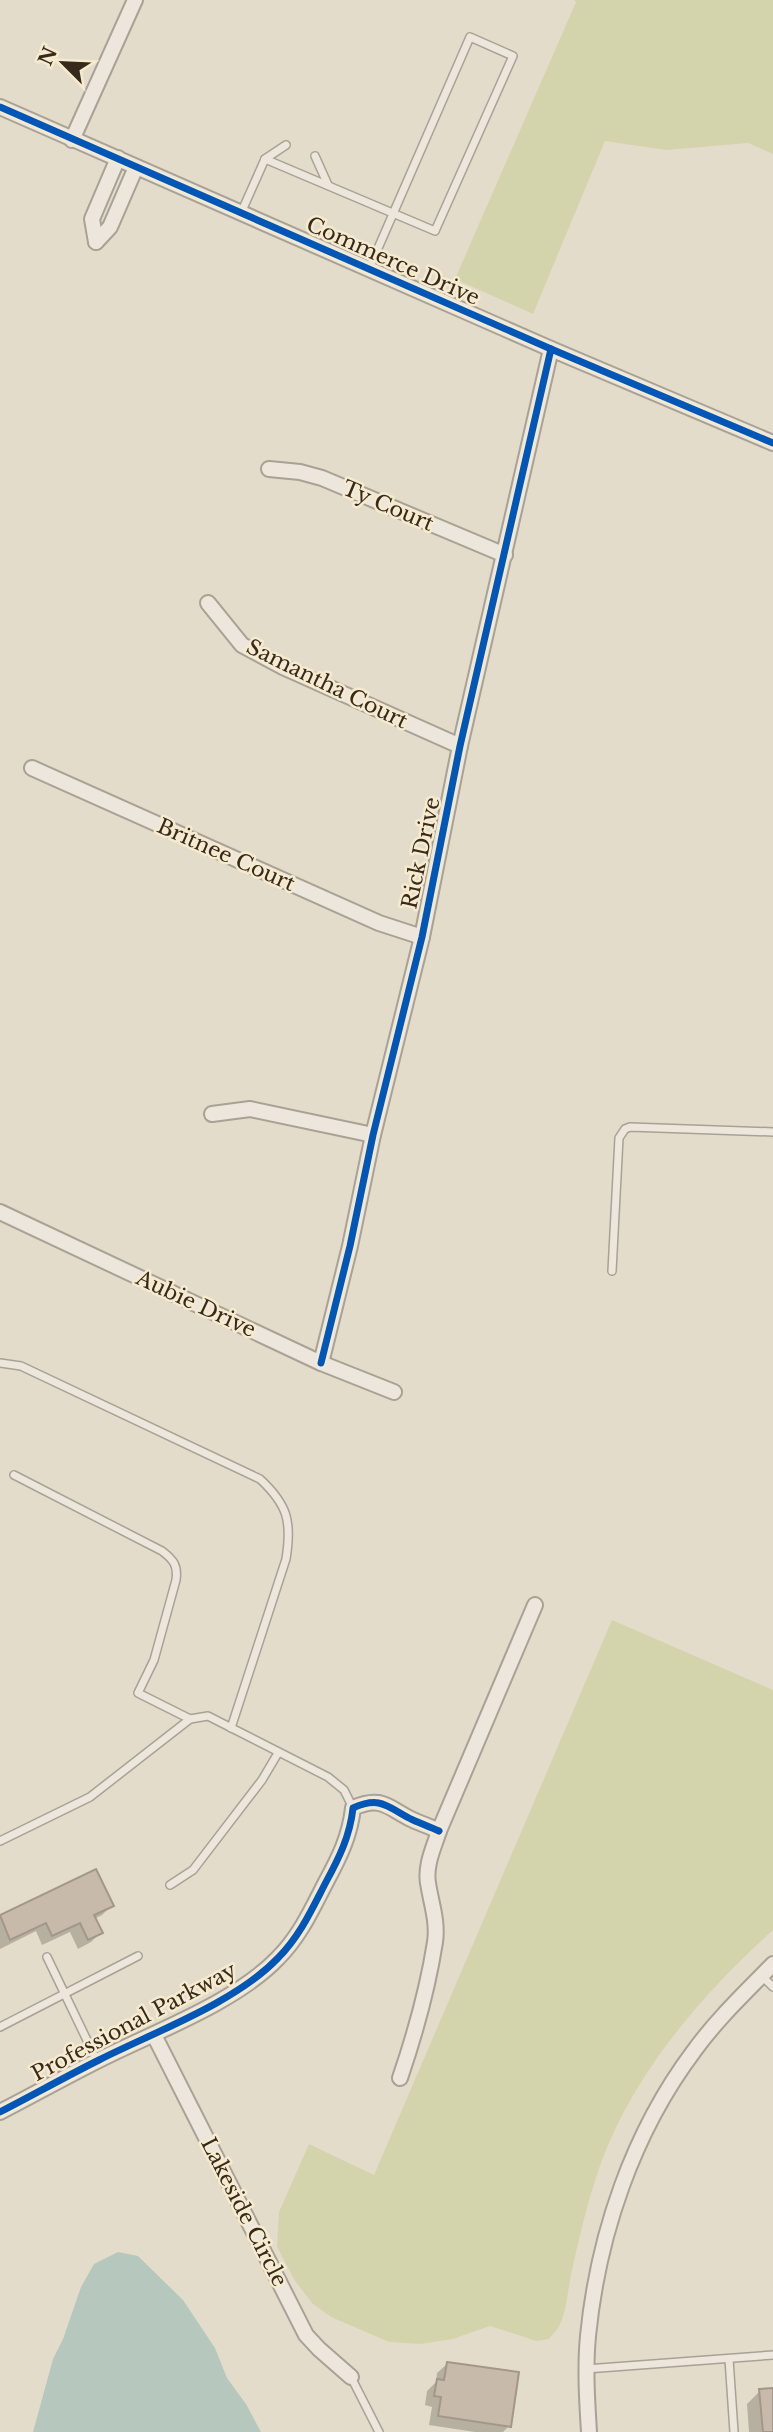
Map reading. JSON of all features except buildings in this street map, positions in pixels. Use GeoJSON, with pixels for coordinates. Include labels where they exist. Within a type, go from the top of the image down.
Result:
{"type":"FeatureCollection","features":[{"type":"Feature","properties":{"kind":"street"},"geometry":{"type":"LineString","coordinates":[[72,140],[135,0]]}},
{"type":"Feature","properties":{"kind":"street","name":"Commerce Drive"},"geometry":{"type":"LineString","coordinates":[[0,107],[240,214],[773,443]]}},
{"type":"Feature","properties":{"kind":"street"},"geometry":{"type":"LineString","coordinates":[[118,158],[92,219],[96,242],[110,227],[136,167]]}},
{"type":"Feature","properties":{"kind":"street","name":"Rick Drive"},"geometry":{"type":"LineString","coordinates":[[321,1363],[422,937],[460,746],[551,349]]}},
{"type":"Feature","properties":{"kind":"street","name":"Ty Court"},"geometry":{"type":"LineString","coordinates":[[269,469],[300,472],[322,478],[505,555]]}},
{"type":"Feature","properties":{"kind":"street","name":"Samantha Court"},"geometry":{"type":"LineString","coordinates":[[208,603],[242,645],[284,667],[460,746]]}},
{"type":"Feature","properties":{"kind":"street","name":"Britnee Court"},"geometry":{"type":"LineString","coordinates":[[32,768],[379,923],[422,937]]}},
{"type":"Feature","properties":{"kind":"street"},"geometry":{"type":"LineString","coordinates":[[212,1114],[250,1109],[373,1135]]}},
{"type":"Feature","properties":{"kind":"street","name":"Aubie Drive"},"geometry":{"type":"LineString","coordinates":[[0,1212],[321,1363],[394,1392]]}},
{"type":"Feature","properties":{"kind":"street"},"geometry":{"type":"LineString","coordinates":[[400,2078],[414,2038],[435,1941],[436,1916],[427,1881],[429,1863],[439,1831],[535,1605]]}},
{"type":"Feature","properties":{"kind":"street"},"geometry":{"type":"LineString","coordinates":[[353,1808],[367,1802],[381,1802],[439,1831]]}},
{"type":"Feature","properties":{"kind":"street","name":"Professional Parkway"},"geometry":{"type":"LineString","coordinates":[[0,2112],[97,2061],[154,2035],[220,2000],[258,1976],[278,1958],[303,1928],[351,1830],[353,1808]]}},
{"type":"Feature","properties":{"kind":"street"},"geometry":{"type":"LineString","coordinates":[[589,2432],[586,2369],[589,2327],[602,2251],[621,2188],[647,2126],[694,2050],[722,2016],[773,1964]]}},
{"type":"Feature","properties":{"kind":"street","name":"Lakeside Circle"},"geometry":{"type":"LineString","coordinates":[[154,2035],[306,2335],[351,2377]]}},
{"type":"Feature","properties":{"kind":"lane"},"geometry":{"type":"LineString","coordinates":[[265,159],[394,213],[435,232],[513,56],[470,37],[394,213],[369,270]]}},
{"type":"Feature","properties":{"kind":"lane"},"geometry":{"type":"LineString","coordinates":[[240,214],[265,159],[286,145]]}},
{"type":"Feature","properties":{"kind":"lane"},"geometry":{"type":"LineString","coordinates":[[315,156],[329,186]]}},
{"type":"Feature","properties":{"kind":"lane"},"geometry":{"type":"LineString","coordinates":[[612,1271],[619,1138],[625,1129],[630,1127],[773,1132]]}},
{"type":"Feature","properties":{"kind":"lane"},"geometry":{"type":"LineString","coordinates":[[0,1363],[21,1366],[260,1479],[274,1492],[287,1512],[290,1535],[286,1559],[231,1728]]}},
{"type":"Feature","properties":{"kind":"lane"},"geometry":{"type":"LineString","coordinates":[[14,1475],[163,1551],[172,1559],[177,1569],[176,1580],[154,1660],[138,1693],[190,1719]]}},
{"type":"Feature","properties":{"kind":"lane"},"geometry":{"type":"LineString","coordinates":[[0,1841],[90,1797],[190,1719],[208,1716],[328,1777],[344,1790],[353,1808]]}},
{"type":"Feature","properties":{"kind":"lane"},"geometry":{"type":"LineString","coordinates":[[170,1885],[193,1870],[262,1780],[278,1753]]}},
{"type":"Feature","properties":{"kind":"lane"},"geometry":{"type":"LineString","coordinates":[[0,2027],[138,1956]]}},
{"type":"Feature","properties":{"kind":"lane"},"geometry":{"type":"LineString","coordinates":[[47,1957],[97,2061]]}},
{"type":"Feature","properties":{"kind":"lane"},"geometry":{"type":"LineString","coordinates":[[762,1976],[773,1987]]}},
{"type":"Feature","properties":{"kind":"lane"},"geometry":{"type":"LineString","coordinates":[[586,2369],[773,2355]]}},
{"type":"Feature","properties":{"kind":"lane"},"geometry":{"type":"LineString","coordinates":[[729,2359],[734,2432]]}},
{"type":"Feature","properties":{"kind":"lane"},"geometry":{"type":"LineString","coordinates":[[351,2377],[379,2432]]}},
{"type":"Feature","properties":{"kind":"green space"},"geometry":{"type":"Polygon","coordinates":[[[574,0],[773,0],[773,154],[748,143],[666,150],[605,141],[533,314],[455,279],[576,2],[574,0]]]}},
{"type":"Feature","properties":{"kind":"green space"},"geometry":{"type":"Polygon","coordinates":[[[612,1620],[773,1690],[773,1930],[717,1984],[691,2014],[645,2076],[625,2110],[595,2181],[579,2239],[563,2316],[549,2339],[536,2341],[490,2326],[453,2339],[420,2344],[389,2342],[331,2317],[313,2304],[295,2281],[277,2247],[279,2212],[309,2144],[374,2175],[612,1620]]]}},
{"type":"Feature","properties":{"kind":"shaded area"},"geometry":{"type":"Polygon","coordinates":[[[118,2252],[138,2256],[183,2300],[215,2348],[227,2378],[246,2404],[261,2432],[33,2432],[53,2359],[81,2287],[94,2264],[118,2252]]]}},
{"type":"Feature","properties":{"kind":"cycle path"},"geometry":{"type":"LineString","coordinates":[[0,107],[551,349],[773,443]]}},
{"type":"Feature","properties":{"kind":"cycle path"},"geometry":{"type":"LineString","coordinates":[[321,1363],[422,937],[460,746],[551,349]]}},
{"type":"Feature","properties":{"kind":"cycle path"},"geometry":{"type":"LineString","coordinates":[[0,2112],[217,2003],[260,1974],[286,1950],[310,1912],[343,1846],[353,1808],[378,1803],[439,1831]]}}]}
